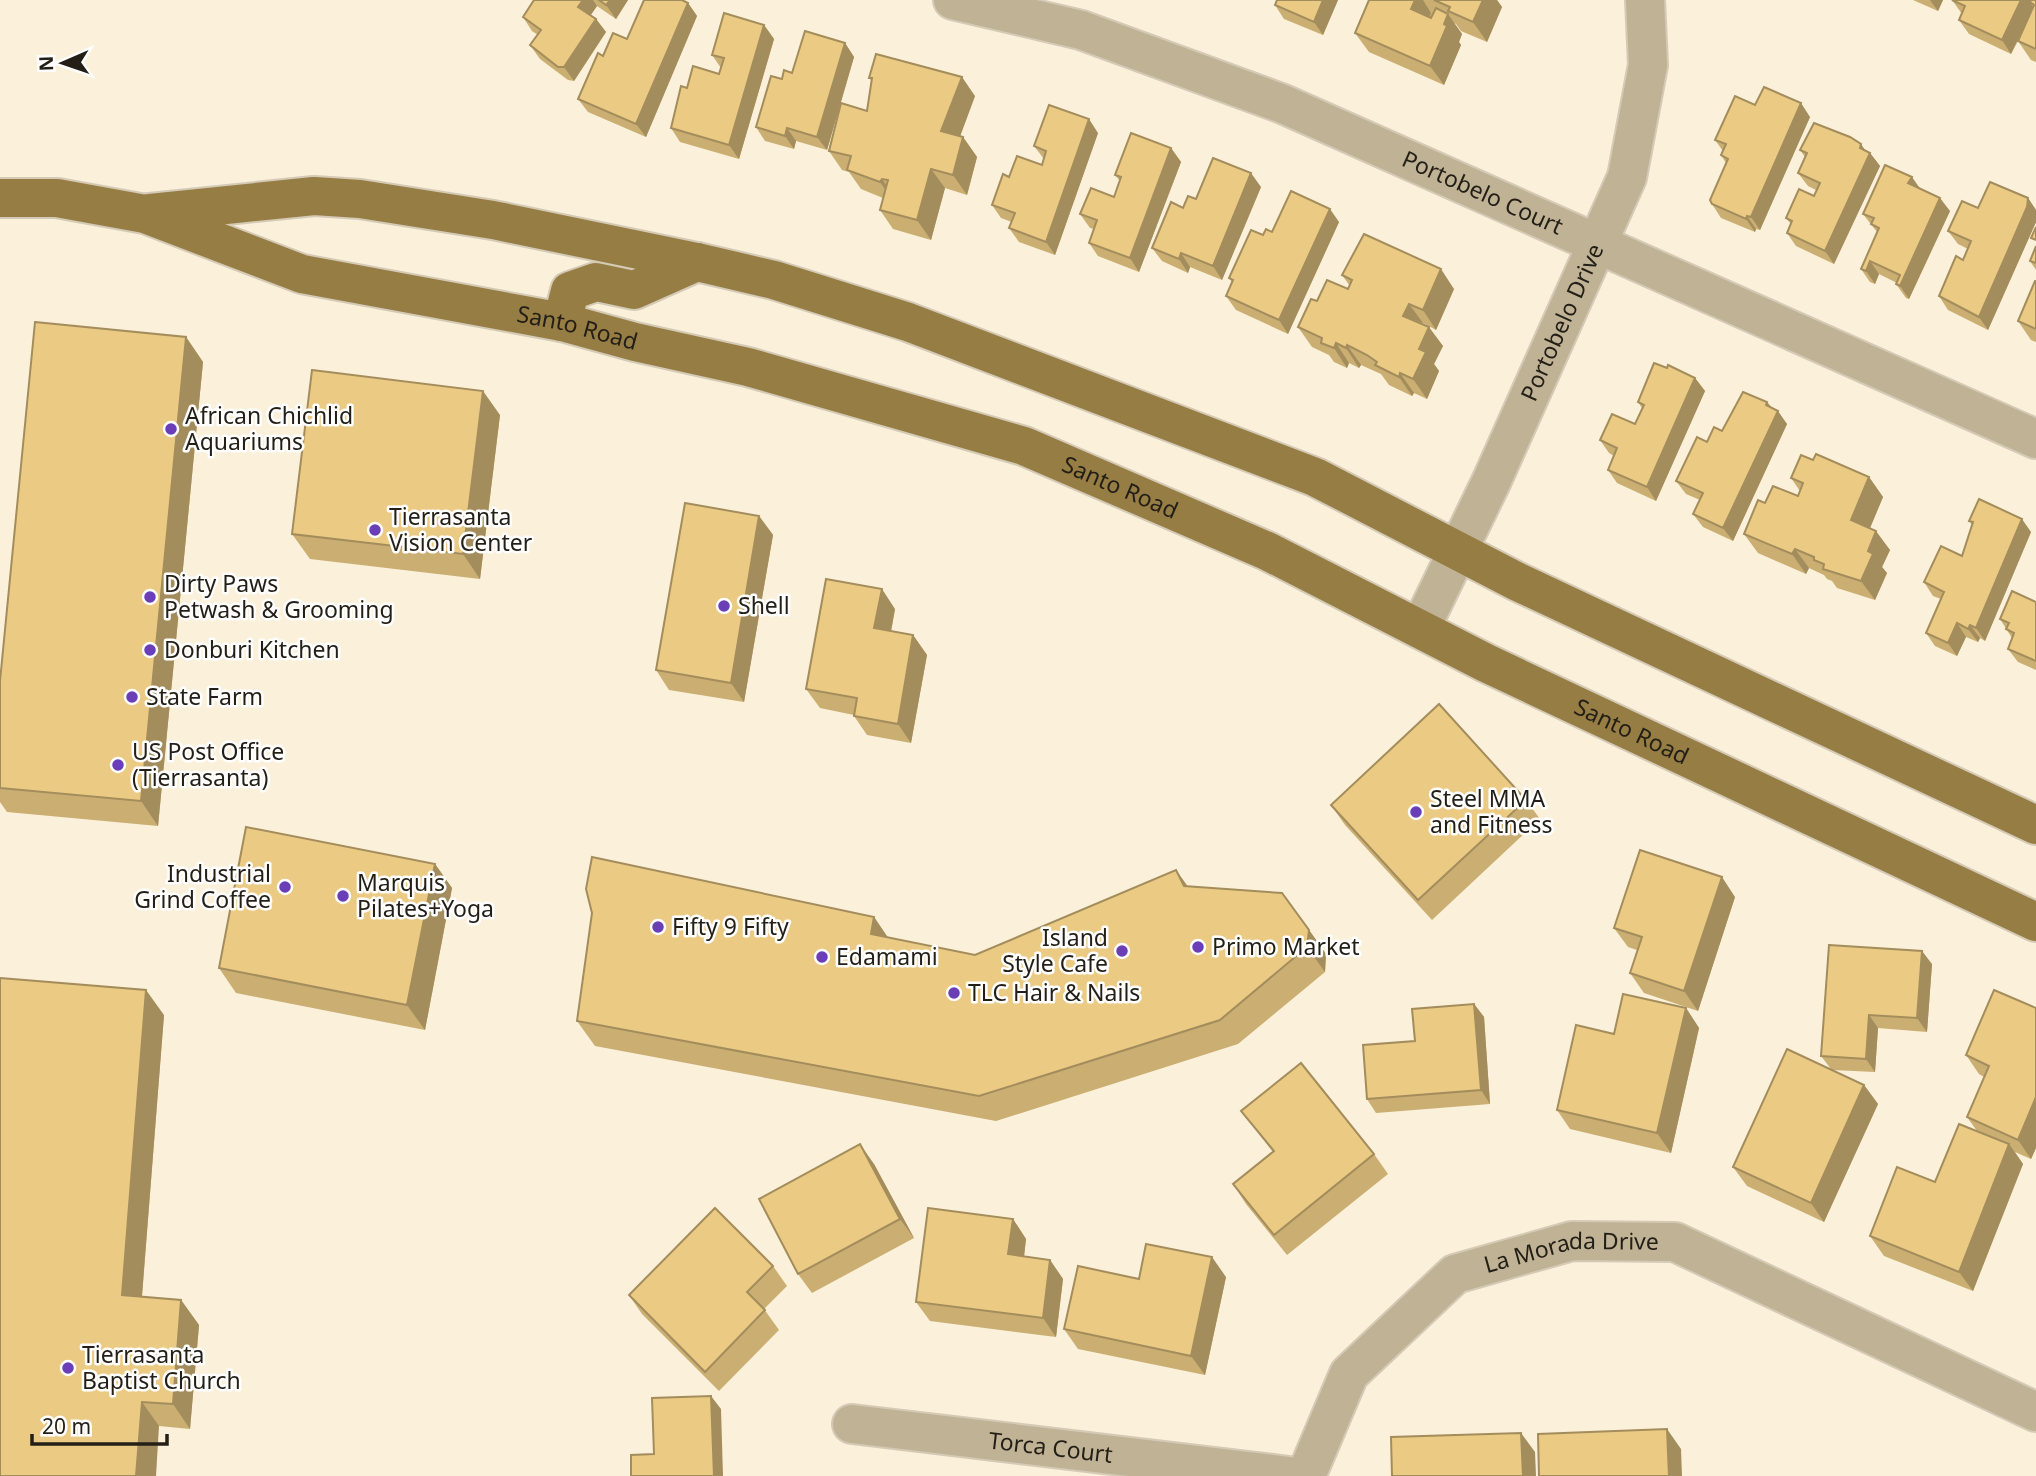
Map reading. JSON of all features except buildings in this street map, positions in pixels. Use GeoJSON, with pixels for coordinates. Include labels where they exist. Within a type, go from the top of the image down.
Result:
{"type":"FeatureCollection","features":[{"type":"Feature","properties":{"kind":"main road","name":"Santo Road"},"geometry":{"type":"LineString","coordinates":[[145,214],[314,196],[360,199],[494,220],[697,262],[774,280],[908,322],[1315,477],[1458,551],[2036,825]]}},
{"type":"Feature","properties":{"kind":"main road","name":"Santo Road"},"geometry":{"type":"LineString","coordinates":[[0,198],[57,198],[145,214],[302,274],[562,322],[635,342],[748,367],[1024,446],[1266,551],[1420,629],[2036,922]]}},
{"type":"Feature","properties":{"kind":"main road"},"geometry":{"type":"LineString","coordinates":[[562,322],[570,291],[597,282],[634,290],[697,262]]}},
{"type":"Feature","properties":{"kind":"street","name":"Portobelo Court"},"geometry":{"type":"LineString","coordinates":[[953,0],[1081,30],[1283,104],[2036,439]]}},
{"type":"Feature","properties":{"kind":"street","name":"Portobelo Drive"},"geometry":{"type":"LineString","coordinates":[[1420,629],[1599,246],[1627,177],[1648,65],[1645,0]]}},
{"type":"Feature","properties":{"kind":"street","name":"La Morada Drive"},"geometry":{"type":"LineString","coordinates":[[1306,1476],[1349,1374],[1455,1274],[1572,1241],[1675,1242],[2036,1412]]}},
{"type":"Feature","properties":{"kind":"street","name":"Torca Court"},"geometry":{"type":"LineString","coordinates":[[852,1424],[1289,1476]]}},
{"type":"Feature","properties":{"kind":"place","name":"African Chichlid Aquariums"},"geometry":{"type":"Point","coordinates":[171,429]}},
{"type":"Feature","properties":{"kind":"place","name":"Tierrasanta Vision Center"},"geometry":{"type":"Point","coordinates":[375,530]}},
{"type":"Feature","properties":{"kind":"place","name":"Dirty Paws Petwash & Grooming"},"geometry":{"type":"Point","coordinates":[150,597]}},
{"type":"Feature","properties":{"kind":"place","name":"Shell"},"geometry":{"type":"Point","coordinates":[724,606]}},
{"type":"Feature","properties":{"kind":"place","name":"Donburi Kitchen"},"geometry":{"type":"Point","coordinates":[150,650]}},
{"type":"Feature","properties":{"kind":"place","name":"State Farm"},"geometry":{"type":"Point","coordinates":[132,697]}},
{"type":"Feature","properties":{"kind":"place","name":"US Post Office (Tierrasanta)"},"geometry":{"type":"Point","coordinates":[118,765]}},
{"type":"Feature","properties":{"kind":"place","name":"Steel MMA and Fitness"},"geometry":{"type":"Point","coordinates":[1416,812]}},
{"type":"Feature","properties":{"kind":"place","name":"Industrial Grind Coffee"},"geometry":{"type":"Point","coordinates":[285,887]}},
{"type":"Feature","properties":{"kind":"place","name":"Marquis Pilates+Yoga"},"geometry":{"type":"Point","coordinates":[343,896]}},
{"type":"Feature","properties":{"kind":"place","name":"Fifty 9 Fifty"},"geometry":{"type":"Point","coordinates":[658,927]}},
{"type":"Feature","properties":{"kind":"place","name":"Primo Market"},"geometry":{"type":"Point","coordinates":[1198,947]}},
{"type":"Feature","properties":{"kind":"place","name":"Island Style Cafe"},"geometry":{"type":"Point","coordinates":[1122,951]}},
{"type":"Feature","properties":{"kind":"place","name":"Edamami"},"geometry":{"type":"Point","coordinates":[822,957]}},
{"type":"Feature","properties":{"kind":"place","name":"TLC Hair & Nails"},"geometry":{"type":"Point","coordinates":[954,993]}},
{"type":"Feature","properties":{"kind":"place","name":"Tierrasanta Baptist Church"},"geometry":{"type":"Point","coordinates":[68,1368]}}]}
